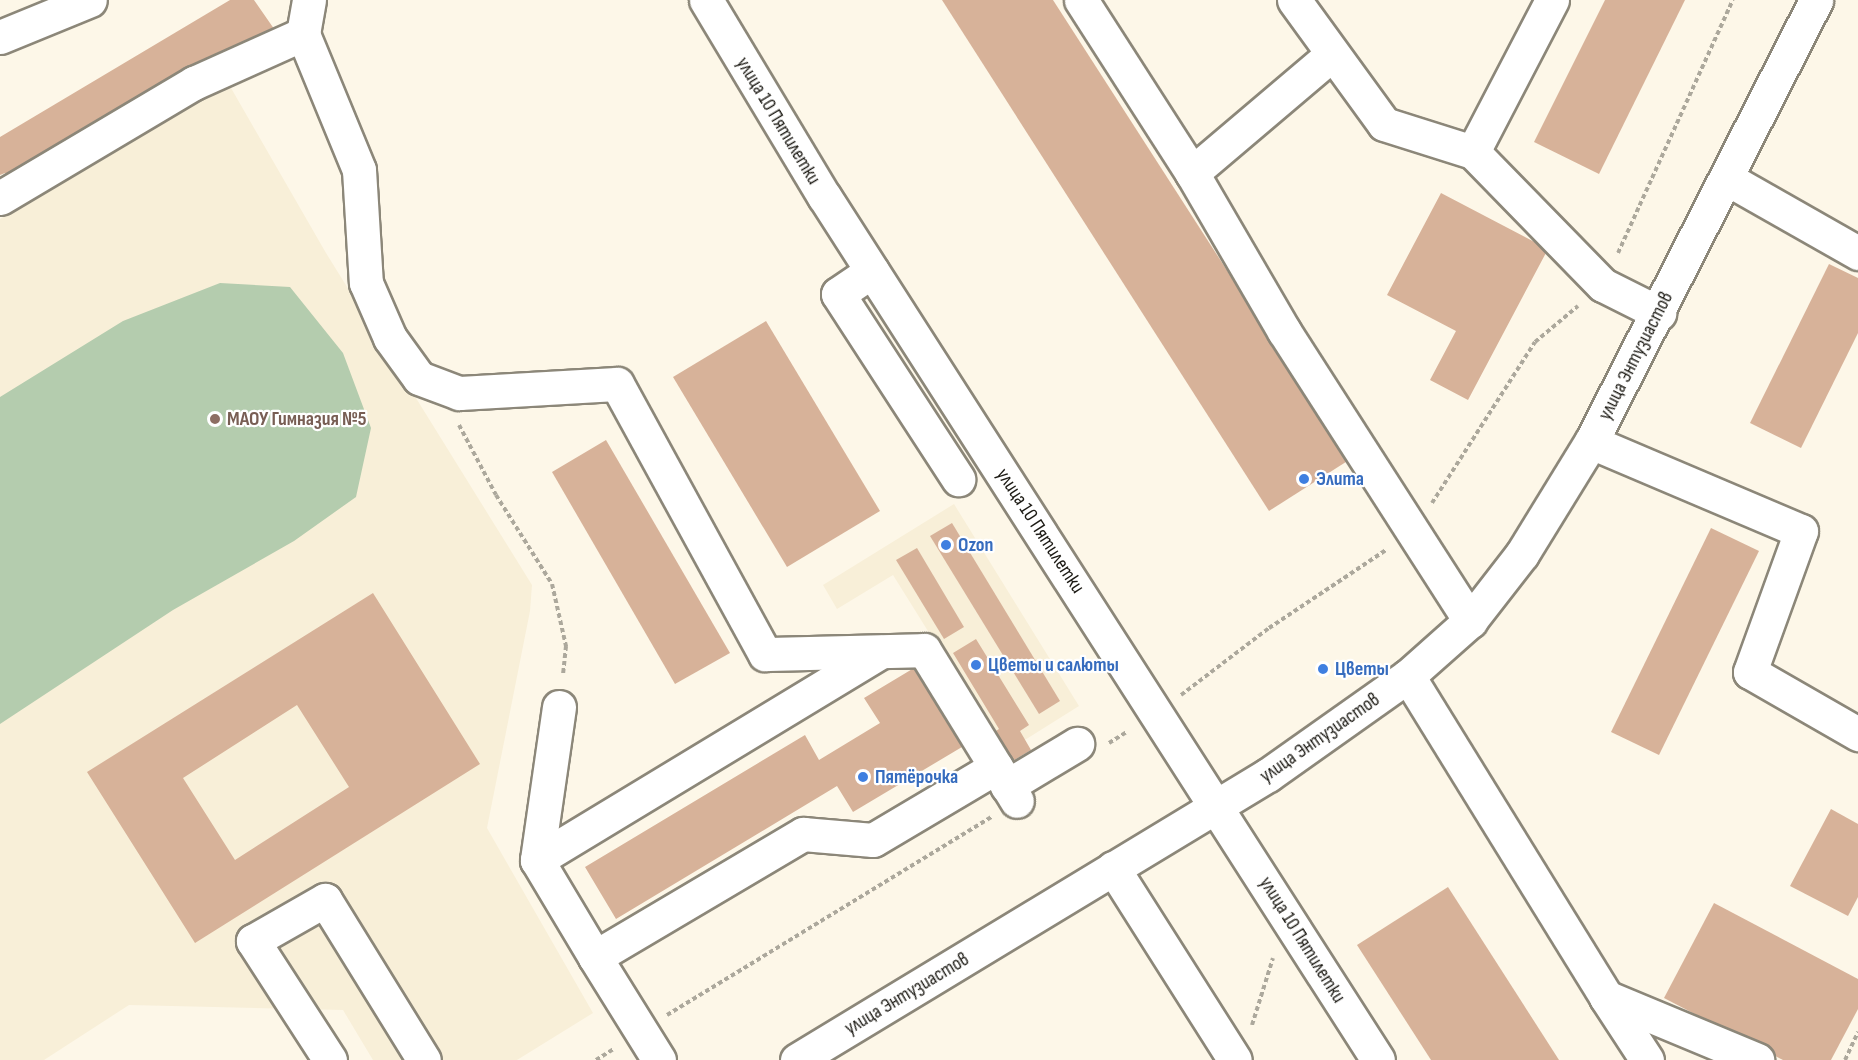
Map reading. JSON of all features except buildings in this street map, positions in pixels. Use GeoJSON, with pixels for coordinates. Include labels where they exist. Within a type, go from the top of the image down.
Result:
{"type":"FeatureCollection","features":[{"type":"Feature","properties":{"kind":"street"},"geometry":{"type":"LineString","coordinates":[[0,37],[90,0]]}},
{"type":"Feature","properties":{"kind":"street"},"geometry":{"type":"LineString","coordinates":[[309,0],[303,34],[359,170],[366,283],[390,338],[419,378],[459,393],[617,384],[765,654],[924,650],[1007,785]]}},
{"type":"Feature","properties":{"kind":"street","name":"улица 10 Пятилетки"},"geometry":{"type":"LineString","coordinates":[[706,0],[873,271],[1378,1060]]}},
{"type":"Feature","properties":{"kind":"street"},"geometry":{"type":"LineString","coordinates":[[1081,0],[1192,173],[1284,331],[1470,621]]}},
{"type":"Feature","properties":{"kind":"street"},"geometry":{"type":"LineString","coordinates":[[1294,0],[1331,55],[1384,124],[1473,152],[1603,285],[1659,313]]}},
{"type":"Feature","properties":{"kind":"street"},"geometry":{"type":"LineString","coordinates":[[1473,152],[1552,0]]}},
{"type":"Feature","properties":{"kind":"street","name":"улица Энтузиастов"},"geometry":{"type":"LineString","coordinates":[[808,1057],[1113,868],[1217,807],[1408,676],[1470,621],[1522,555],[1591,442],[1659,313],[1816,0]]}},
{"type":"Feature","properties":{"kind":"street"},"geometry":{"type":"LineString","coordinates":[[0,198],[194,83],[303,34]]}},
{"type":"Feature","properties":{"kind":"street"},"geometry":{"type":"LineString","coordinates":[[1192,173],[1331,55]]}},
{"type":"Feature","properties":{"kind":"street"},"geometry":{"type":"LineString","coordinates":[[1726,178],[1858,253]]}},
{"type":"Feature","properties":{"kind":"street"},"geometry":{"type":"LineString","coordinates":[[873,271],[838,294],[958,479]]}},
{"type":"Feature","properties":{"kind":"street"},"geometry":{"type":"LineString","coordinates":[[1591,442],[1801,531],[1750,672],[1858,734]]}},
{"type":"Feature","properties":{"kind":"street"},"geometry":{"type":"LineString","coordinates":[[537,860],[883,651]]}},
{"type":"Feature","properties":{"kind":"street"},"geometry":{"type":"LineString","coordinates":[[1408,676],[1647,1060]]}},
{"type":"Feature","properties":{"kind":"street"},"geometry":{"type":"LineString","coordinates":[[559,707],[537,860],[659,1060]]}},
{"type":"Feature","properties":{"kind":"street"},"geometry":{"type":"LineString","coordinates":[[595,957],[803,834],[873,840],[1007,785],[1090,745]]}},
{"type":"Feature","properties":{"kind":"street"},"geometry":{"type":"LineString","coordinates":[[1113,868],[1235,1060]]}},
{"type":"Feature","properties":{"kind":"street"},"geometry":{"type":"LineString","coordinates":[[330,1060],[253,941],[325,900],[424,1060]]}},
{"type":"Feature","properties":{"kind":"street"},"geometry":{"type":"LineString","coordinates":[[1606,997],[1757,1060]]}},
{"type":"Feature","properties":{"kind":"path"},"geometry":{"type":"LineString","coordinates":[[1090,745],[1157,713],[1269,628],[1413,532],[1534,342],[1603,285],[1733,0]]}},
{"type":"Feature","properties":{"kind":"path"},"geometry":{"type":"LineString","coordinates":[[437,385],[496,495],[552,584],[566,646],[559,707]]}},
{"type":"Feature","properties":{"kind":"path"},"geometry":{"type":"LineString","coordinates":[[596,1060],[642,1032],[1007,785]]}},
{"type":"Feature","properties":{"kind":"path"},"geometry":{"type":"LineString","coordinates":[[1251,1027],[1287,917]]}},
{"type":"Feature","properties":{"kind":"path"},"geometry":{"type":"LineString","coordinates":[[1845,1060],[1858,1032]]}},
{"type":"Feature","properties":{"kind":"shaded area","name":"МАОУ Гимназия №5"},"geometry":{"type":"Polygon","coordinates":[[[227,81],[326,253],[532,585],[530,611],[487,828],[593,1013],[517,1060],[373,1060],[343,1010],[129,1005],[44,1060],[0,1060],[0,219],[227,81]]]}},
{"type":"Feature","properties":{"kind":"shaded area"},"geometry":{"type":"Polygon","coordinates":[[[954,504],[1079,706],[1004,753],[893,575],[837,609],[823,585],[954,504]]]}},
{"type":"Feature","properties":{"kind":"green space"},"geometry":{"type":"Polygon","coordinates":[[[220,283],[290,287],[343,353],[371,428],[356,497],[294,541],[173,610],[0,724],[0,397],[123,321],[220,283]]]}},
{"type":"Feature","properties":{"kind":"place","name":"МАОУ Гимназия №5"},"geometry":{"type":"Point","coordinates":[215,419]}},
{"type":"Feature","properties":{"kind":"place","name":"Элита"},"geometry":{"type":"Point","coordinates":[1304,479]}},
{"type":"Feature","properties":{"kind":"place","name":"Ozon"},"geometry":{"type":"Point","coordinates":[946,545]}},
{"type":"Feature","properties":{"kind":"place","name":"Цветы и салюты"},"geometry":{"type":"Point","coordinates":[976,665]}},
{"type":"Feature","properties":{"kind":"place","name":"Цветы"},"geometry":{"type":"Point","coordinates":[1323,669]}},
{"type":"Feature","properties":{"kind":"place","name":"Пятёрочка"},"geometry":{"type":"Point","coordinates":[863,777]}}]}
